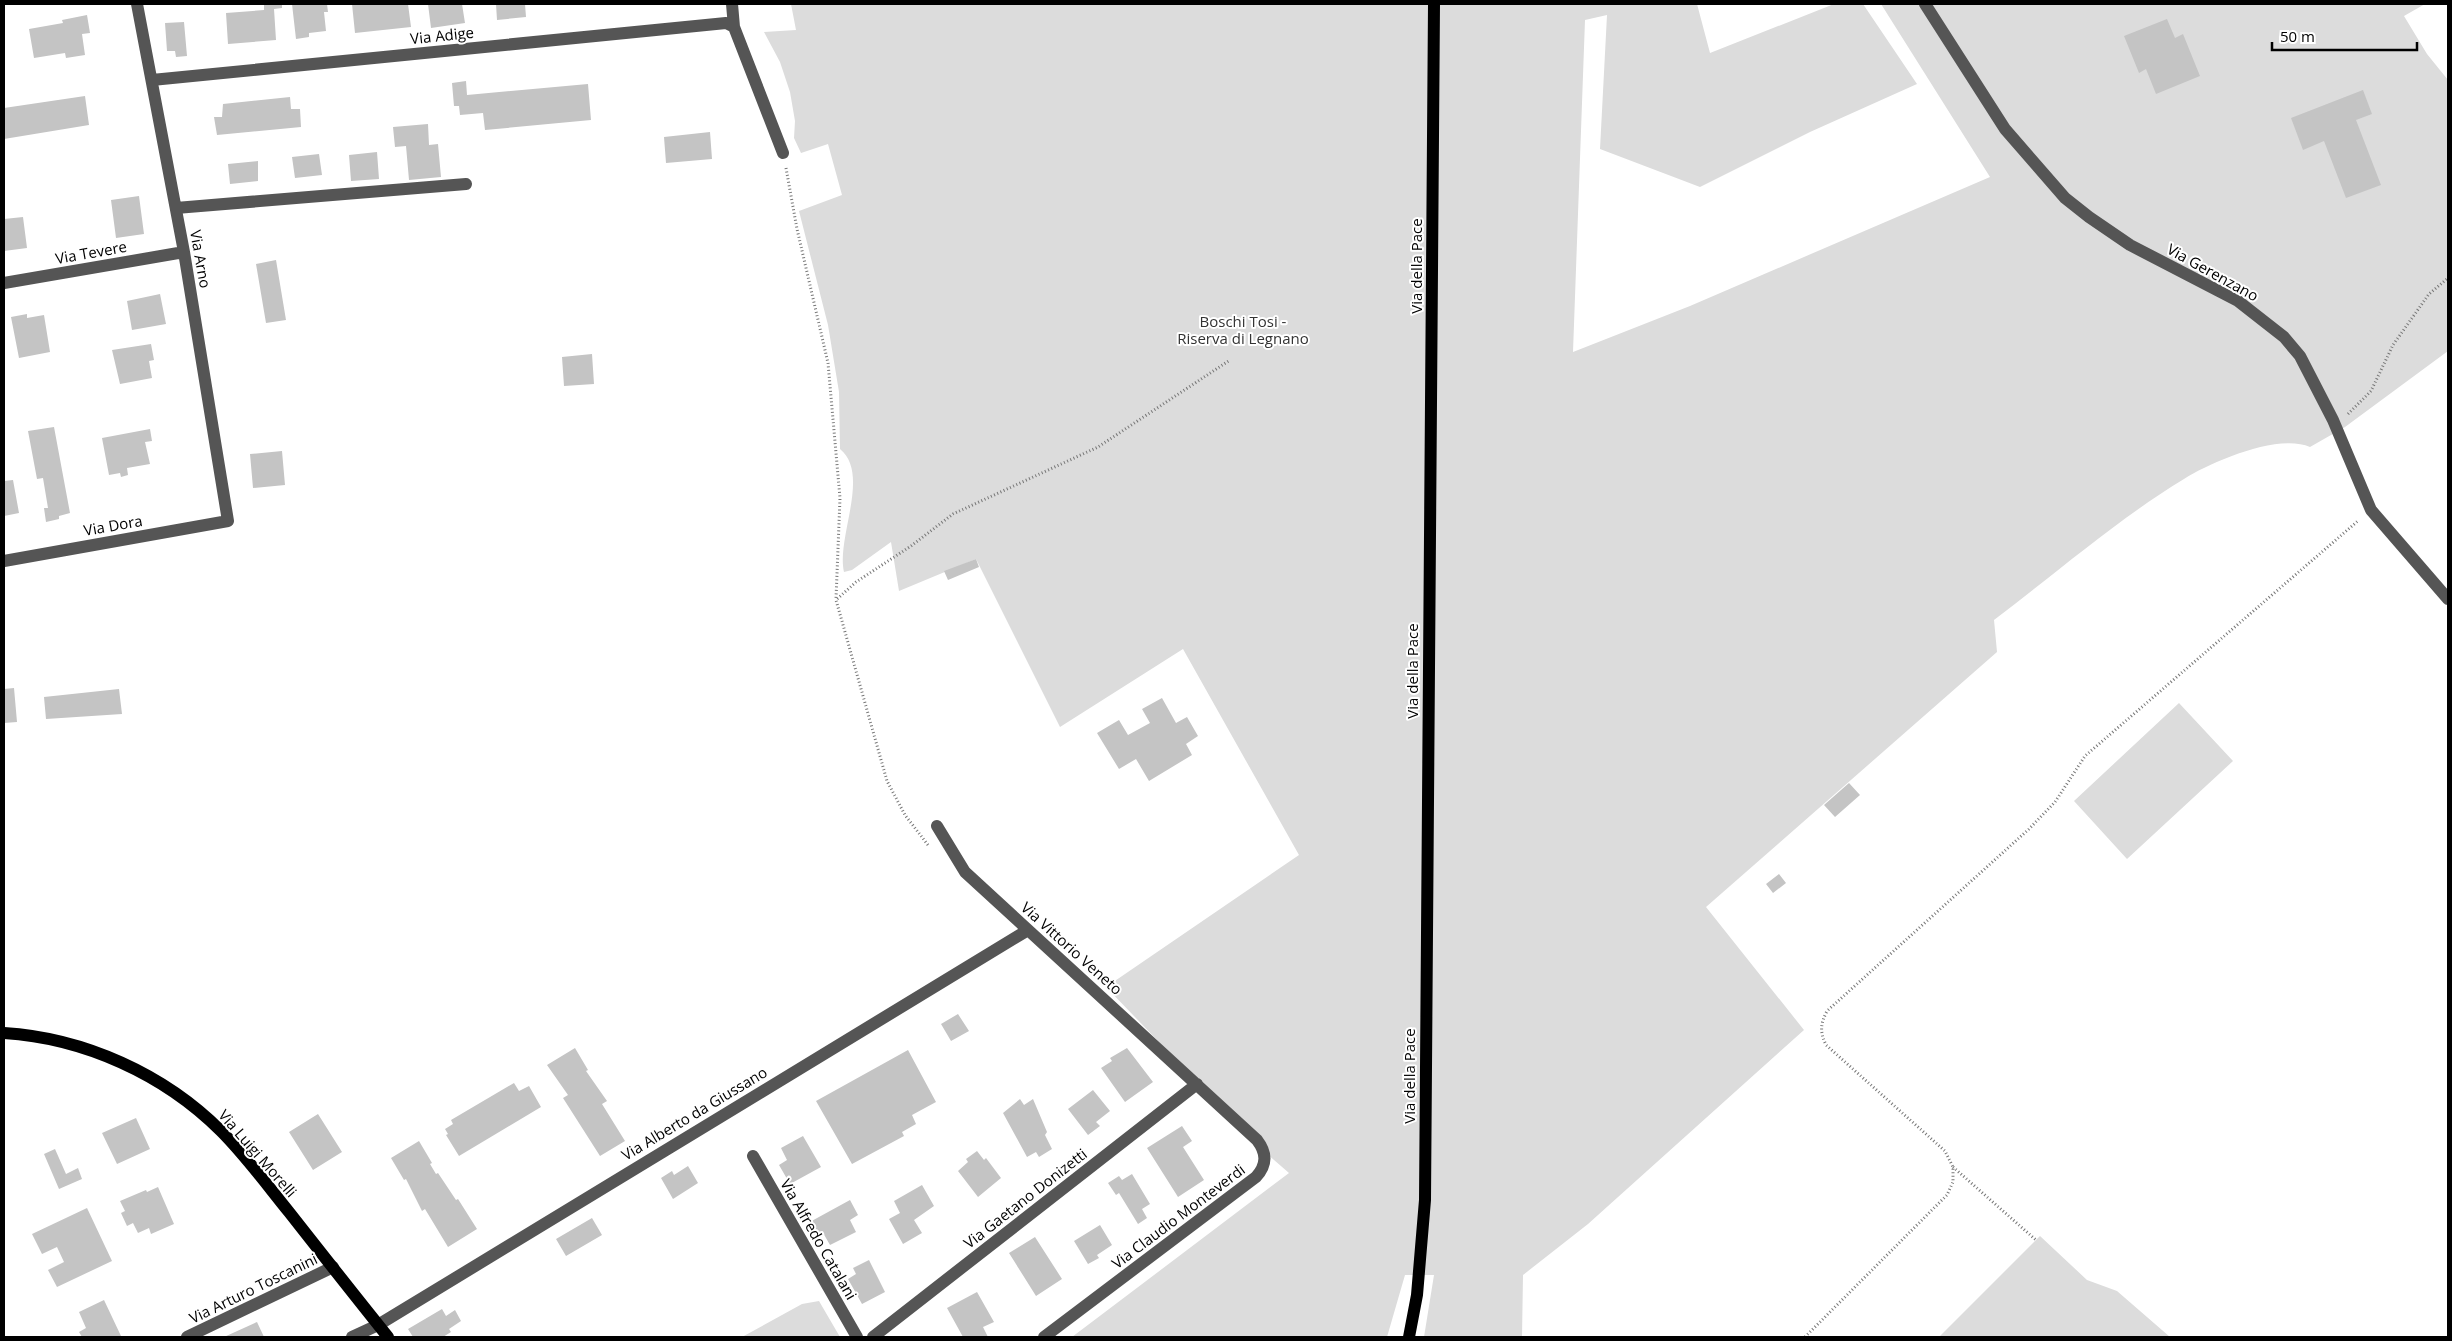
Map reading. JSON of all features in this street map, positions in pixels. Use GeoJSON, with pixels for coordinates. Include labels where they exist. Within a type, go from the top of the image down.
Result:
{"type":"FeatureCollection","features":[{"type":"Feature","properties":{"kind":"main road","name":"Via della Pace"},"geometry":{"type":"LineString","coordinates":[[1409,1337],[1417,1295],[1425,1200],[1434,4]]}},
{"type":"Feature","properties":{"kind":"main road","name":"Via Luigi Morelli"},"geometry":{"type":"LineString","coordinates":[[4,1033],[54,1040],[94,1052],[133,1068],[175,1094],[203,1115],[234,1144],[388,1337]]}},
{"type":"Feature","properties":{"kind":"street","name":"Via Arno"},"geometry":{"type":"LineString","coordinates":[[137,4],[184,252],[228,521]]}},
{"type":"Feature","properties":{"kind":"street"},"geometry":{"type":"LineString","coordinates":[[732,4],[734,27],[783,153]]}},
{"type":"Feature","properties":{"kind":"street","name":"Via Gerenzano"},"geometry":{"type":"LineString","coordinates":[[1925,4],[2005,129],[2065,198],[2088,217],[2130,245],[2238,301],[2284,337],[2300,356],[2333,420],[2371,510],[2448,599]]}},
{"type":"Feature","properties":{"kind":"street","name":"Via Adige"},"geometry":{"type":"LineString","coordinates":[[152,80],[726,23],[734,27]]}},
{"type":"Feature","properties":{"kind":"street"},"geometry":{"type":"LineString","coordinates":[[176,208],[466,184]]}},
{"type":"Feature","properties":{"kind":"street","name":"Via Tevere"},"geometry":{"type":"LineString","coordinates":[[4,284],[184,252]]}},
{"type":"Feature","properties":{"kind":"street","name":"Via Dora"},"geometry":{"type":"LineString","coordinates":[[4,561],[228,521]]}},
{"type":"Feature","properties":{"kind":"street","name":"Via Vittorio Veneto"},"geometry":{"type":"LineString","coordinates":[[937,826],[965,872],[1197,1084]]}},
{"type":"Feature","properties":{"kind":"street","name":"Via Alberto da Giussano"},"geometry":{"type":"LineString","coordinates":[[352,1337],[378,1325],[1028,930]]}},
{"type":"Feature","properties":{"kind":"street","name":"Via Gaetano Donizetti"},"geometry":{"type":"LineString","coordinates":[[872,1337],[1197,1084]]}},
{"type":"Feature","properties":{"kind":"street","name":"Via Claudio Monteverdi"},"geometry":{"type":"LineString","coordinates":[[1044,1337],[1261,1171],[1264,1155],[1257,1140],[1197,1084]]}},
{"type":"Feature","properties":{"kind":"street","name":"Via Alfredo Catalani"},"geometry":{"type":"LineString","coordinates":[[753,1156],[857,1337]]}},
{"type":"Feature","properties":{"kind":"street","name":"Via Arturo Toscanini"},"geometry":{"type":"LineString","coordinates":[[187,1337],[333,1267]]}},
{"type":"Feature","properties":{"kind":"path"},"geometry":{"type":"LineString","coordinates":[[783,153],[797,229],[828,363],[840,498],[836,600],[887,781],[905,815],[922,838],[936,852]]}},
{"type":"Feature","properties":{"kind":"path"},"geometry":{"type":"LineString","coordinates":[[2333,420],[2347,414],[2371,391],[2393,345],[2429,294],[2448,278]]}},
{"type":"Feature","properties":{"kind":"path"},"geometry":{"type":"LineString","coordinates":[[836,600],[856,582],[911,546],[953,514],[1098,447],[1230,360]]}},
{"type":"Feature","properties":{"kind":"path"},"geometry":{"type":"LineString","coordinates":[[2036,1240],[1953,1167],[1945,1151],[1826,1045],[1821,1034],[1821,1023],[1827,1012],[2029,829],[2055,802],[2085,756],[2371,510]]}},
{"type":"Feature","properties":{"kind":"path"},"geometry":{"type":"LineString","coordinates":[[1805,1337],[1947,1195],[1953,1182],[1953,1167]]}},
{"type":"Feature","properties":{"kind":"green space","name":"Boschi Tosi - Riserva di Legnano"},"geometry":{"type":"Polygon","coordinates":[[[791,4],[1697,4],[1710,53],[1834,4],[1863,4],[1917,84],[1810,132],[1700,187],[1600,149],[1607,15],[1585,20],[1573,352],[1690,306],[1990,177],[1881,4],[2425,4],[2404,16],[2427,54],[2448,80],[2448,351],[2345,427],[2310,447],[2297,444],[2281,444],[2245,451],[2196,472],[2135,511],[1994,620],[1997,652],[1706,907],[1804,1030],[1588,1224],[1523,1275],[1522,1337],[1424,1337],[1434,1275],[1405,1275],[1387,1337],[1072,1337],[1289,1173],[1266,1153],[1106,987],[1299,855],[1183,649],[1060,727],[976,559],[899,591],[891,542],[852,570],[844,572],[844,542],[851,507],[853,474],[849,460],[840,449],[839,392],[828,325],[799,211],[842,195],[828,144],[801,153],[794,138],[795,121],[790,92],[780,62],[764,32],[796,30],[791,4]]]}},
{"type":"Feature","properties":{"kind":"green space"},"geometry":{"type":"Polygon","coordinates":[[[2179,703],[2233,761],[2127,859],[2074,801],[2179,703]]]}},
{"type":"Feature","properties":{"kind":"green space"},"geometry":{"type":"Polygon","coordinates":[[[2040,1236],[2087,1280],[2117,1291],[2170,1337],[1939,1337],[2040,1236]]]}},
{"type":"Feature","properties":{"kind":"green space"},"geometry":{"type":"Polygon","coordinates":[[[819,1301],[840,1337],[742,1337],[802,1304],[819,1301]]]}},
{"type":"Feature","properties":{"kind":"building"},"geometry":{"type":"Polygon","coordinates":[[[264,4],[282,4],[282,8],[274,9],[276,40],[228,44],[226,13],[264,10],[264,4]]]}},
{"type":"Feature","properties":{"kind":"building"},"geometry":{"type":"Polygon","coordinates":[[[292,4],[327,4],[328,12],[324,12],[326,31],[309,33],[309,37],[296,39],[292,4]]]}},
{"type":"Feature","properties":{"kind":"building"},"geometry":{"type":"Polygon","coordinates":[[[352,4],[408,4],[411,27],[355,33],[352,4]]]}},
{"type":"Feature","properties":{"kind":"building"},"geometry":{"type":"Polygon","coordinates":[[[428,4],[462,4],[465,23],[431,28],[428,4]]]}},
{"type":"Feature","properties":{"kind":"building"},"geometry":{"type":"Polygon","coordinates":[[[496,4],[525,4],[526,17],[497,20],[496,4]]]}},
{"type":"Feature","properties":{"kind":"building"},"geometry":{"type":"Polygon","coordinates":[[[87,15],[90,33],[82,34],[85,55],[66,58],[65,53],[34,58],[29,29],[63,23],[62,20],[87,15]]]}},
{"type":"Feature","properties":{"kind":"building"},"geometry":{"type":"Polygon","coordinates":[[[2167,19],[2175,38],[2183,34],[2200,76],[2156,94],[2146,69],[2139,73],[2124,36],[2167,19]]]}},
{"type":"Feature","properties":{"kind":"building"},"geometry":{"type":"Polygon","coordinates":[[[184,22],[187,56],[176,57],[175,51],[167,51],[165,23],[184,22]]]}},
{"type":"Feature","properties":{"kind":"building"},"geometry":{"type":"Polygon","coordinates":[[[466,81],[467,95],[588,84],[591,120],[485,130],[483,113],[460,115],[459,106],[454,106],[452,83],[466,81]]]}},
{"type":"Feature","properties":{"kind":"building"},"geometry":{"type":"Polygon","coordinates":[[[2363,90],[2372,114],[2356,120],[2381,185],[2346,198],[2324,141],[2303,150],[2291,118],[2363,90]]]}},
{"type":"Feature","properties":{"kind":"building"},"geometry":{"type":"Polygon","coordinates":[[[85,96],[89,125],[4,139],[4,108],[85,96]]]}},
{"type":"Feature","properties":{"kind":"building"},"geometry":{"type":"Polygon","coordinates":[[[290,97],[291,109],[300,109],[301,127],[217,135],[214,117],[222,117],[223,104],[290,97]]]}},
{"type":"Feature","properties":{"kind":"building"},"geometry":{"type":"Polygon","coordinates":[[[428,124],[429,145],[438,144],[441,177],[409,180],[406,146],[395,147],[393,127],[428,124]]]}},
{"type":"Feature","properties":{"kind":"building"},"geometry":{"type":"Polygon","coordinates":[[[710,132],[712,159],[666,163],[664,137],[710,132]]]}},
{"type":"Feature","properties":{"kind":"building"},"geometry":{"type":"Polygon","coordinates":[[[377,152],[379,179],[351,181],[349,155],[377,152]]]}},
{"type":"Feature","properties":{"kind":"building"},"geometry":{"type":"Polygon","coordinates":[[[319,154],[322,175],[295,178],[292,157],[319,154]]]}},
{"type":"Feature","properties":{"kind":"building"},"geometry":{"type":"Polygon","coordinates":[[[258,161],[258,181],[230,184],[228,164],[258,161]]]}},
{"type":"Feature","properties":{"kind":"building"},"geometry":{"type":"Polygon","coordinates":[[[139,196],[144,234],[116,238],[111,200],[139,196]]]}},
{"type":"Feature","properties":{"kind":"building"},"geometry":{"type":"Polygon","coordinates":[[[23,217],[27,248],[4,251],[4,219],[23,217]]]}},
{"type":"Feature","properties":{"kind":"building"},"geometry":{"type":"Polygon","coordinates":[[[276,260],[286,320],[266,323],[256,264],[276,260]]]}},
{"type":"Feature","properties":{"kind":"building"},"geometry":{"type":"Polygon","coordinates":[[[160,294],[166,324],[132,330],[127,301],[160,294]]]}},
{"type":"Feature","properties":{"kind":"building"},"geometry":{"type":"Polygon","coordinates":[[[27,314],[27,318],[44,315],[50,352],[19,358],[11,317],[27,314]]]}},
{"type":"Feature","properties":{"kind":"building"},"geometry":{"type":"Polygon","coordinates":[[[151,344],[154,360],[149,361],[152,378],[120,384],[112,350],[151,344]]]}},
{"type":"Feature","properties":{"kind":"building"},"geometry":{"type":"Polygon","coordinates":[[[592,354],[594,384],[564,386],[562,357],[592,354]]]}},
{"type":"Feature","properties":{"kind":"building"},"geometry":{"type":"Polygon","coordinates":[[[54,427],[70,513],[59,516],[59,519],[46,522],[44,508],[48,508],[43,478],[37,479],[28,431],[54,427]]]}},
{"type":"Feature","properties":{"kind":"building"},"geometry":{"type":"Polygon","coordinates":[[[150,429],[152,441],[145,442],[150,464],[127,468],[128,475],[121,477],[120,473],[109,475],[102,438],[150,429]]]}},
{"type":"Feature","properties":{"kind":"building"},"geometry":{"type":"Polygon","coordinates":[[[282,451],[285,485],[253,488],[250,454],[282,451]]]}},
{"type":"Feature","properties":{"kind":"building"},"geometry":{"type":"Polygon","coordinates":[[[13,480],[19,513],[4,516],[4,481],[13,480]]]}},
{"type":"Feature","properties":{"kind":"building"},"geometry":{"type":"Polygon","coordinates":[[[976,559],[979,567],[948,580],[944,571],[976,559]]]}},
{"type":"Feature","properties":{"kind":"building"},"geometry":{"type":"Polygon","coordinates":[[[14,688],[17,722],[4,723],[4,689],[14,688]]]}},
{"type":"Feature","properties":{"kind":"building"},"geometry":{"type":"Polygon","coordinates":[[[119,689],[122,714],[46,719],[44,697],[119,689]]]}},
{"type":"Feature","properties":{"kind":"building"},"geometry":{"type":"Polygon","coordinates":[[[1162,698],[1176,723],[1187,717],[1198,736],[1186,744],[1192,755],[1149,781],[1136,759],[1119,769],[1097,733],[1119,720],[1128,735],[1150,723],[1142,709],[1162,698]]]}},
{"type":"Feature","properties":{"kind":"building"},"geometry":{"type":"Polygon","coordinates":[[[1849,783],[1860,795],[1835,817],[1824,805],[1849,783]]]}},
{"type":"Feature","properties":{"kind":"building"},"geometry":{"type":"Polygon","coordinates":[[[1779,874],[1786,883],[1773,893],[1766,884],[1779,874]]]}},
{"type":"Feature","properties":{"kind":"building"},"geometry":{"type":"Polygon","coordinates":[[[958,1014],[969,1031],[951,1041],[941,1024],[958,1014]]]}},
{"type":"Feature","properties":{"kind":"building"},"geometry":{"type":"Polygon","coordinates":[[[575,1048],[588,1070],[586,1071],[607,1101],[602,1104],[625,1141],[600,1156],[563,1098],[568,1095],[547,1065],[575,1048]]]}},
{"type":"Feature","properties":{"kind":"building"},"geometry":{"type":"Polygon","coordinates":[[[1127,1048],[1153,1082],[1125,1102],[1101,1068],[1112,1061],[1110,1058],[1127,1048]]]}},
{"type":"Feature","properties":{"kind":"building"},"geometry":{"type":"Polygon","coordinates":[[[908,1050],[936,1102],[912,1115],[916,1124],[902,1132],[904,1136],[852,1164],[816,1101],[908,1050]]]}},
{"type":"Feature","properties":{"kind":"building"},"geometry":{"type":"Polygon","coordinates":[[[514,1083],[519,1091],[529,1086],[541,1107],[459,1156],[446,1135],[448,1134],[445,1129],[453,1124],[451,1120],[514,1083]]]}},
{"type":"Feature","properties":{"kind":"building"},"geometry":{"type":"Polygon","coordinates":[[[1093,1090],[1110,1111],[1096,1122],[1100,1126],[1088,1135],[1068,1109],[1093,1090]]]}},
{"type":"Feature","properties":{"kind":"building"},"geometry":{"type":"Polygon","coordinates":[[[1020,1099],[1024,1105],[1033,1099],[1047,1132],[1045,1135],[1052,1149],[1039,1157],[1036,1152],[1027,1157],[1003,1113],[1020,1099]]]}},
{"type":"Feature","properties":{"kind":"building"},"geometry":{"type":"Polygon","coordinates":[[[318,1114],[342,1152],[313,1170],[289,1132],[318,1114]]]}},
{"type":"Feature","properties":{"kind":"building"},"geometry":{"type":"Polygon","coordinates":[[[136,1118],[150,1149],[117,1164],[102,1133],[136,1118]]]}},
{"type":"Feature","properties":{"kind":"building"},"geometry":{"type":"Polygon","coordinates":[[[1182,1126],[1192,1141],[1183,1147],[1204,1180],[1178,1197],[1147,1148],[1182,1126]]]}},
{"type":"Feature","properties":{"kind":"building"},"geometry":{"type":"Polygon","coordinates":[[[803,1136],[821,1167],[790,1184],[779,1165],[787,1160],[781,1148],[803,1136]]]}},
{"type":"Feature","properties":{"kind":"building"},"geometry":{"type":"Polygon","coordinates":[[[419,1141],[436,1174],[438,1173],[456,1200],[458,1199],[477,1229],[448,1247],[425,1209],[422,1211],[406,1179],[404,1180],[391,1158],[419,1141]]]}},
{"type":"Feature","properties":{"kind":"building"},"geometry":{"type":"Polygon","coordinates":[[[55,1149],[66,1174],[78,1168],[82,1179],[59,1189],[44,1154],[55,1149]]]}},
{"type":"Feature","properties":{"kind":"building"},"geometry":{"type":"Polygon","coordinates":[[[977,1151],[984,1160],[986,1158],[1001,1178],[978,1197],[958,1171],[968,1162],[966,1159],[977,1151]]]}},
{"type":"Feature","properties":{"kind":"building"},"geometry":{"type":"Polygon","coordinates":[[[688,1166],[698,1183],[673,1199],[661,1178],[672,1171],[674,1175],[688,1166]]]}},
{"type":"Feature","properties":{"kind":"building"},"geometry":{"type":"Polygon","coordinates":[[[1132,1174],[1150,1204],[1142,1209],[1147,1218],[1138,1224],[1119,1193],[1116,1195],[1108,1183],[1119,1176],[1122,1180],[1132,1174]]]}},
{"type":"Feature","properties":{"kind":"building"},"geometry":{"type":"Polygon","coordinates":[[[922,1185],[934,1206],[914,1220],[922,1233],[903,1244],[889,1219],[900,1213],[894,1201],[922,1185]]]}},
{"type":"Feature","properties":{"kind":"building"},"geometry":{"type":"Polygon","coordinates":[[[158,1187],[174,1224],[151,1234],[149,1228],[138,1233],[133,1223],[127,1226],[121,1213],[125,1211],[120,1201],[158,1187]]]}},
{"type":"Feature","properties":{"kind":"building"},"geometry":{"type":"Polygon","coordinates":[[[850,1200],[858,1215],[850,1220],[856,1232],[830,1245],[822,1231],[815,1235],[808,1223],[850,1200]]]}},
{"type":"Feature","properties":{"kind":"building"},"geometry":{"type":"Polygon","coordinates":[[[87,1208],[112,1261],[57,1287],[48,1270],[64,1262],[57,1247],[42,1254],[32,1234],[87,1208]]]}},
{"type":"Feature","properties":{"kind":"building"},"geometry":{"type":"Polygon","coordinates":[[[592,1218],[602,1235],[566,1256],[556,1239],[592,1218]]]}},
{"type":"Feature","properties":{"kind":"building"},"geometry":{"type":"Polygon","coordinates":[[[1100,1225],[1112,1245],[1097,1255],[1099,1258],[1088,1264],[1074,1241],[1100,1225]]]}},
{"type":"Feature","properties":{"kind":"building"},"geometry":{"type":"Polygon","coordinates":[[[1035,1237],[1062,1279],[1036,1296],[1009,1253],[1035,1237]]]}},
{"type":"Feature","properties":{"kind":"building"},"geometry":{"type":"Polygon","coordinates":[[[869,1260],[885,1292],[862,1304],[848,1279],[856,1274],[853,1268],[869,1260]]]}},
{"type":"Feature","properties":{"kind":"building"},"geometry":{"type":"Polygon","coordinates":[[[977,1292],[994,1322],[983,1327],[988,1337],[963,1337],[947,1308],[977,1292]]]}},
{"type":"Feature","properties":{"kind":"building"},"geometry":{"type":"Polygon","coordinates":[[[104,1300],[121,1336],[82,1337],[79,1332],[86,1328],[79,1312],[104,1300]]]}},
{"type":"Feature","properties":{"kind":"building"},"geometry":{"type":"Polygon","coordinates":[[[442,1309],[446,1316],[455,1310],[461,1321],[449,1329],[451,1332],[443,1337],[413,1337],[408,1329],[442,1309]]]}},
{"type":"Feature","properties":{"kind":"building"},"geometry":{"type":"Polygon","coordinates":[[[257,1322],[264,1337],[224,1337],[257,1322]]]}}]}
